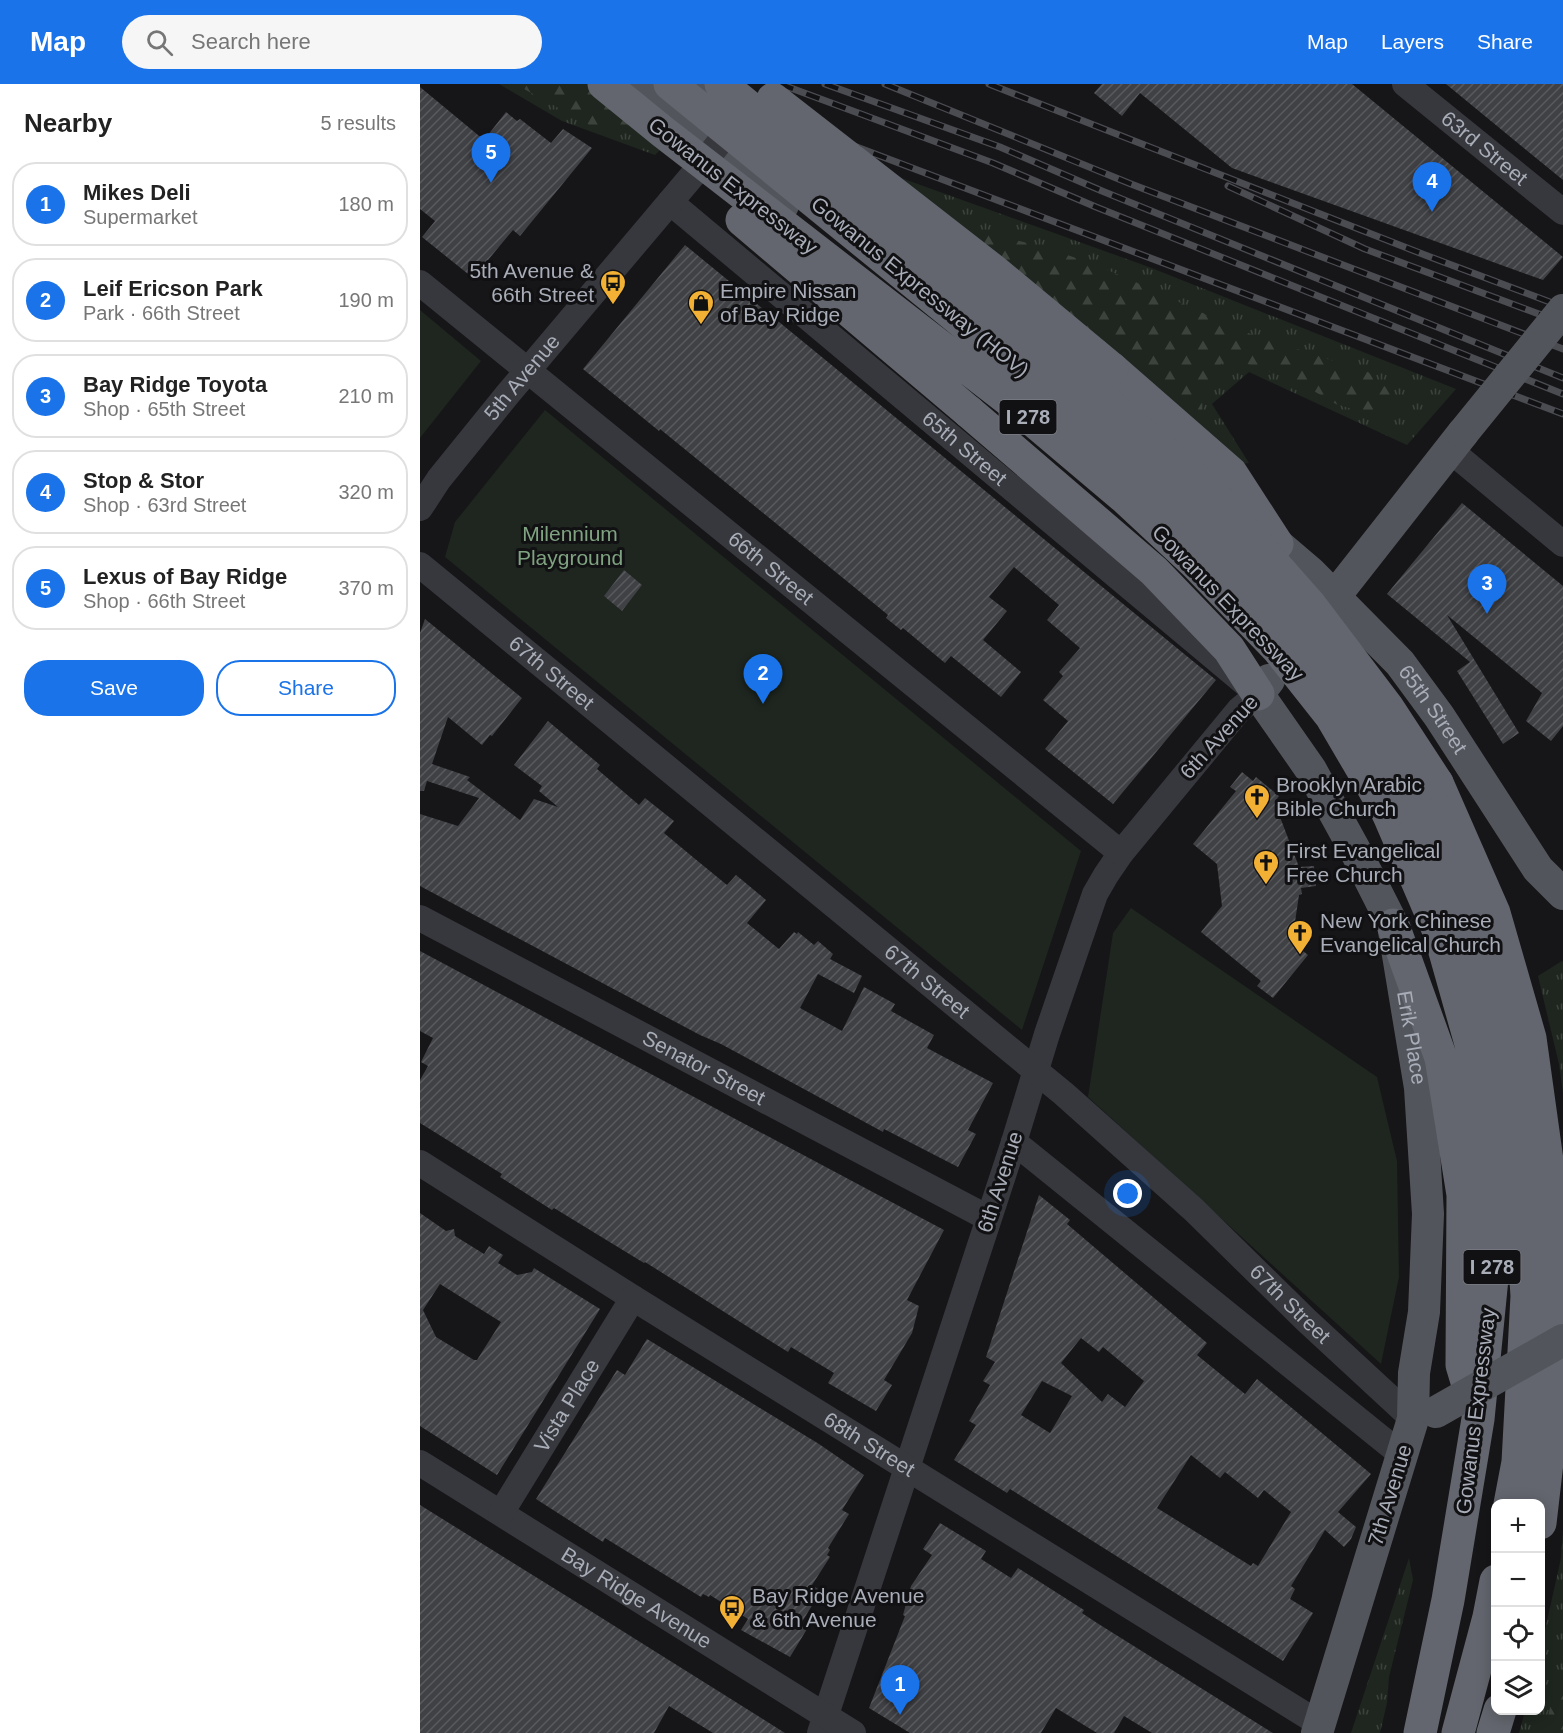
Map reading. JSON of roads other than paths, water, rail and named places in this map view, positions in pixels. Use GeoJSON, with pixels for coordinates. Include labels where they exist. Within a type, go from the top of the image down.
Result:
{"type":"FeatureCollection","features":[{"type":"Feature","properties":{"kind":"highway"},"geometry":{"type":"LineString","coordinates":[[592,84],[746,224],[878,333],[1154,571],[1264,687]]}},
{"type":"Feature","properties":{"kind":"highway","name":"Gowanus Expressway"},"geometry":{"type":"LineString","coordinates":[[604,84],[1009,400],[1125,498],[1197,565],[1278,649],[1330,716],[1413,798],[1494,913],[1530,1038],[1550,1182],[1555,1292],[1554,1402],[1543,1499]]}},
{"type":"Feature","properties":{"kind":"highway","name":"Gowanus Expressway (HOV)"},"geometry":{"type":"LineString","coordinates":[[670,84],[1041,386],[1214,539],[1288,622],[1376,736],[1413,798],[1448,869],[1503,1051],[1520,1185],[1527,1296],[1518,1462],[1511,1499]]}},
{"type":"Feature","properties":{"kind":"highway","name":"Gowanus Expressway"},"geometry":{"type":"LineString","coordinates":[[721,84],[1105,400],[1213,495],[1310,605],[1388,708],[1413,798],[1440,934],[1473,1051],[1492,1170],[1492,1278],[1478,1419],[1448,1600],[1420,1733]]}},
{"type":"Feature","properties":{"kind":"highway"},"geometry":{"type":"LineString","coordinates":[[752,84],[994,271],[1112,369],[1231,473],[1277,544]]}},
{"type":"Feature","properties":{"kind":"highway"},"geometry":{"type":"LineString","coordinates":[[1393,926],[1441,1058],[1462,1194],[1462,1365],[1478,1419]]}},
{"type":"Feature","properties":{"kind":"highway"},"geometry":{"type":"LineString","coordinates":[[1458,1733],[1491,1607]]}},
{"type":"Feature","properties":{"kind":"highway"},"geometry":{"type":"LineString","coordinates":[[1493,1733],[1498,1715]]}},
{"type":"Feature","properties":{"kind":"main road"},"geometry":{"type":"LineString","coordinates":[[631,84],[708,156],[904,304]]}},
{"type":"Feature","properties":{"kind":"main road"},"geometry":{"type":"LineString","coordinates":[[701,84],[933,270]]}},
{"type":"Feature","properties":{"kind":"main road"},"geometry":{"type":"LineString","coordinates":[[1335,596],[1563,310]]}},
{"type":"Feature","properties":{"kind":"main road","name":"65th Street"},"geometry":{"type":"LineString","coordinates":[[1277,544],[1335,596],[1400,663],[1439,716],[1538,869],[1563,894]]}},
{"type":"Feature","properties":{"kind":"main road","name":"Erik Place"},"geometry":{"type":"LineString","coordinates":[[1264,687],[1356,852],[1393,926],[1420,1088],[1428,1214],[1424,1312],[1414,1373],[1425,1415]]}},
{"type":"Feature","properties":{"kind":"main road"},"geometry":{"type":"LineString","coordinates":[[1425,1415],[1563,1340]]}},
{"type":"Feature","properties":{"kind":"main road","name":"7th Avenue"},"geometry":{"type":"LineString","coordinates":[[1319,1728],[1402,1455],[1425,1415]]}},
{"type":"Feature","properties":{"kind":"street","name":"5th Avenue"},"geometry":{"type":"LineString","coordinates":[[420,508],[439,479],[528,370],[767,84]]}},
{"type":"Feature","properties":{"kind":"street","name":"63rd Street"},"geometry":{"type":"LineString","coordinates":[[1405,84],[1563,212]]}},
{"type":"Feature","properties":{"kind":"street","name":"65th Street"},"geometry":{"type":"LineString","coordinates":[[670,202],[1264,687]]}},
{"type":"Feature","properties":{"kind":"street","name":"66th Street"},"geometry":{"type":"LineString","coordinates":[[420,283],[1121,853]]}},
{"type":"Feature","properties":{"kind":"street"},"geometry":{"type":"LineString","coordinates":[[1457,442],[1563,544]]}},
{"type":"Feature","properties":{"kind":"street","name":"67th Street"},"geometry":{"type":"LineString","coordinates":[[420,565],[1036,1071],[1194,1210],[1306,1320],[1425,1415]]}},
{"type":"Feature","properties":{"kind":"street","name":"6th Avenue"},"geometry":{"type":"LineString","coordinates":[[822,1724],[1091,903],[1099,885],[1121,853],[1239,710],[1264,687]]}},
{"type":"Feature","properties":{"kind":"street","name":"Senator Street"},"geometry":{"type":"LineString","coordinates":[[420,918],[988,1218]]}},
{"type":"Feature","properties":{"kind":"street","name":"67th Street"},"geometry":{"type":"LineString","coordinates":[[1014,1142],[1402,1455]]}},
{"type":"Feature","properties":{"kind":"street","name":"68th Street"},"geometry":{"type":"LineString","coordinates":[[420,1163],[1319,1728]]}},
{"type":"Feature","properties":{"kind":"street","name":"Vista Place"},"geometry":{"type":"LineString","coordinates":[[501,1513],[633,1298]]}},
{"type":"Feature","properties":{"kind":"street","name":"Bay Ridge Avenue"},"geometry":{"type":"LineString","coordinates":[[420,1463],[501,1513],[822,1724],[853,1733]]}},
{"type":"Feature","properties":{"kind":"railway"},"geometry":{"type":"LineString","coordinates":[[690,84],[1563,414]]}},
{"type":"Feature","properties":{"kind":"railway"},"geometry":{"type":"LineString","coordinates":[[780,84],[993,163],[1096,207],[1563,394]]}},
{"type":"Feature","properties":{"kind":"railway"},"geometry":{"type":"LineString","coordinates":[[825,84],[1000,147],[1102,191],[1563,378]]}},
{"type":"Feature","properties":{"kind":"railway"},"geometry":{"type":"LineString","coordinates":[[885,84],[1131,184],[1563,349]]}},
{"type":"Feature","properties":{"kind":"railway"},"geometry":{"type":"LineString","coordinates":[[989,84],[1563,307]]}},
{"type":"Feature","properties":{"kind":"railway"},"geometry":{"type":"LineString","coordinates":[[1228,186],[1365,249],[1563,323]]}},
{"type":"Feature","properties":{"kind":"place","name":"Lexus of Bay Ridge"},"geometry":{"type":"Point","coordinates":[491,183]}},
{"type":"Feature","properties":{"kind":"place","name":"Stop & Stor"},"geometry":{"type":"Point","coordinates":[1432,212]}},
{"type":"Feature","properties":{"kind":"place","name":"5th Avenue & 66th Street"},"geometry":{"type":"Point","coordinates":[613,306]}},
{"type":"Feature","properties":{"kind":"place","name":"Empire Nissan of Bay Ridge"},"geometry":{"type":"Point","coordinates":[701,326]}},
{"type":"Feature","properties":{"kind":"place","name":"Bay Ridge Toyota"},"geometry":{"type":"Point","coordinates":[1487,614]}},
{"type":"Feature","properties":{"kind":"place","name":"Leif Ericson Park"},"geometry":{"type":"Point","coordinates":[763,704]}},
{"type":"Feature","properties":{"kind":"place","name":"Brooklyn Arabic Bible Church"},"geometry":{"type":"Point","coordinates":[1257,820]}},
{"type":"Feature","properties":{"kind":"place","name":"First Evangelical Free Church"},"geometry":{"type":"Point","coordinates":[1266,886]}},
{"type":"Feature","properties":{"kind":"place","name":"New York Chinese Evangelical Church"},"geometry":{"type":"Point","coordinates":[1300,956]}},
{"type":"Feature","properties":{"kind":"place","name":"Bay Ridge Avenue & 6th Avenue"},"geometry":{"type":"Point","coordinates":[732,1631]}},
{"type":"Feature","properties":{"kind":"place","name":"Mikes Deli"},"geometry":{"type":"Point","coordinates":[900,1715]}},
{"type":"Feature","properties":{"kind":"park label","name":"Milennium Playground"},"geometry":{"type":"Point","coordinates":[570,546]}}]}
